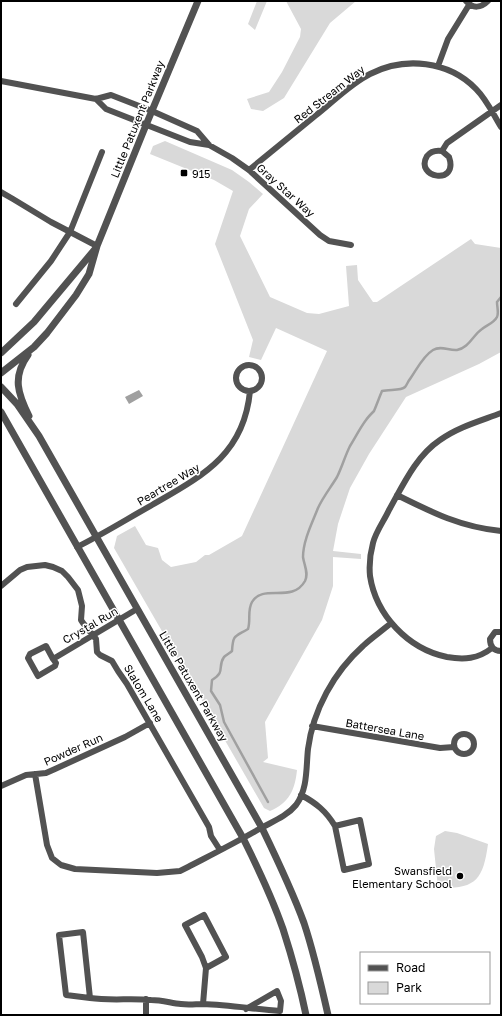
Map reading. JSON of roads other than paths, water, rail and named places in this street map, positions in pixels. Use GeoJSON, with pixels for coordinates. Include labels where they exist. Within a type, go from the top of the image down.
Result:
{"type":"FeatureCollection","features":[{"type":"Feature","properties":{"kind":"street","name":"Little Patuxent Parkway"},"geometry":{"type":"LineString","coordinates":[[1,373],[34,347],[61,317],[89,274],[97,246],[198,1]]}},
{"type":"Feature","properties":{"kind":"street"},"geometry":{"type":"LineString","coordinates":[[438,66],[448,39],[468,3],[477,7],[488,1]]}},
{"type":"Feature","properties":{"kind":"street","name":"Red Stream Way"},"geometry":{"type":"LineString","coordinates":[[249,170],[359,80],[381,68],[401,64],[423,63],[438,66],[466,80],[485,100],[501,127]]}},
{"type":"Feature","properties":{"kind":"street"},"geometry":{"type":"LineString","coordinates":[[1,82],[96,99]]}},
{"type":"Feature","properties":{"kind":"street","name":"Gray Star Way"},"geometry":{"type":"LineString","coordinates":[[96,99],[111,96],[152,111],[197,131],[209,145],[249,170],[320,235],[329,241],[351,245]]}},
{"type":"Feature","properties":{"kind":"street","name":"Gray Star Way"},"geometry":{"type":"LineString","coordinates":[[96,99],[106,109],[190,142],[209,145]]}},
{"type":"Feature","properties":{"kind":"street"},"geometry":{"type":"LineString","coordinates":[[442,151],[447,143],[454,137],[501,105]]}},
{"type":"Feature","properties":{"kind":"street"},"geometry":{"type":"LineString","coordinates":[[433,151],[442,151],[449,157],[451,167],[443,176],[433,176],[426,168],[426,158],[433,151]]}},
{"type":"Feature","properties":{"kind":"street"},"geometry":{"type":"LineString","coordinates":[[16,304],[51,261],[70,232],[102,152]]}},
{"type":"Feature","properties":{"kind":"street"},"geometry":{"type":"LineString","coordinates":[[1,192],[51,222],[97,246]]}},
{"type":"Feature","properties":{"kind":"street","name":"Little Patuxent Parkway"},"geometry":{"type":"LineString","coordinates":[[1,354],[34,322],[97,246]]}},
{"type":"Feature","properties":{"kind":"street"},"geometry":{"type":"LineString","coordinates":[[34,347],[22,362],[18,384],[21,400],[39,436]]}},
{"type":"Feature","properties":{"kind":"street"},"geometry":{"type":"LineString","coordinates":[[252,366],[258,369],[262,379],[260,386],[250,391],[246,391],[240,387],[237,380],[238,372],[244,367],[252,366]]}},
{"type":"Feature","properties":{"kind":"street","name":"Little Patuxent Parkway"},"geometry":{"type":"LineString","coordinates":[[1,387],[17,404],[39,436],[262,828],[289,886],[304,923],[328,1015]]}},
{"type":"Feature","properties":{"kind":"street","name":"Peartree Way"},"geometry":{"type":"LineString","coordinates":[[77,547],[194,481],[217,463],[237,438],[249,405],[250,391]]}},
{"type":"Feature","properties":{"kind":"street"},"geometry":{"type":"LineString","coordinates":[[1,412],[243,838],[261,873],[283,928],[306,1015]]}},
{"type":"Feature","properties":{"kind":"street"},"geometry":{"type":"LineString","coordinates":[[492,648],[476,658],[453,658],[439,656],[413,643],[391,623],[378,602],[370,576],[370,563],[374,542],[397,495],[420,459],[439,440],[464,427],[501,413]]}},
{"type":"Feature","properties":{"kind":"street"},"geometry":{"type":"LineString","coordinates":[[397,495],[447,519],[479,528],[501,531]]}},
{"type":"Feature","properties":{"kind":"street","name":"Slalom Lane"},"geometry":{"type":"LineString","coordinates":[[1,586],[20,570],[27,567],[44,565],[53,567],[62,571],[68,577],[78,590],[82,606],[81,620],[86,628],[94,634],[97,652],[112,661],[150,722],[209,826],[211,836],[220,850]]}},
{"type":"Feature","properties":{"kind":"street","name":"Crystal Run"},"geometry":{"type":"LineString","coordinates":[[53,659],[137,609]]}},
{"type":"Feature","properties":{"kind":"street"},"geometry":{"type":"LineString","coordinates":[[35,774],[47,845],[52,858],[61,865],[75,869],[157,873],[180,871],[282,817],[297,804],[302,795],[306,777],[308,749],[312,726],[323,699],[339,672],[362,646],[391,623]]}},
{"type":"Feature","properties":{"kind":"street"},"geometry":{"type":"LineString","coordinates":[[501,632],[495,632],[492,635],[490,644],[495,650],[501,651]]}},
{"type":"Feature","properties":{"kind":"street","name":"Crystal Run"},"geometry":{"type":"LineString","coordinates":[[46,646],[53,659],[56,663],[55,666],[38,676],[28,658],[30,654],[46,646]]}},
{"type":"Feature","properties":{"kind":"street","name":"Powder Run"},"geometry":{"type":"LineString","coordinates":[[1,786],[18,777],[46,773],[125,736],[150,722]]}},
{"type":"Feature","properties":{"kind":"street","name":"Battersea Lane"},"geometry":{"type":"LineString","coordinates":[[312,726],[440,748],[454,747]]}},
{"type":"Feature","properties":{"kind":"street"},"geometry":{"type":"LineString","coordinates":[[302,795],[327,813],[335,826],[344,870],[369,864],[360,820],[335,826]]}},
{"type":"Feature","properties":{"kind":"street"},"geometry":{"type":"LineString","coordinates":[[203,1004],[206,968],[202,957],[185,925],[204,915],[226,957],[206,968]]}},
{"type":"Feature","properties":{"kind":"street"},"geometry":{"type":"LineString","coordinates":[[90,998],[83,932],[59,935],[66,995],[90,998],[110,1000],[131,998],[183,1004],[203,1004],[246,1009],[280,1010],[280,1001],[277,991],[246,1009]]}},
{"type":"Feature","properties":{"kind":"street"},"geometry":{"type":"LineString","coordinates":[[146,999],[146,1015]]}},
{"type":"Feature","properties":{"kind":"waterway"},"geometry":{"type":"LineString","coordinates":[[268,802],[224,722],[220,705],[211,691],[212,680],[219,674],[224,657],[232,651],[234,639],[237,635],[248,629],[249,612],[252,602],[263,594],[293,591],[299,588],[305,581],[306,572],[303,551],[306,538],[320,504],[337,477],[350,446],[364,423],[374,411],[382,391],[401,389],[405,387],[423,359],[433,350],[439,348],[457,350],[465,347],[479,332],[496,319],[498,314],[497,302],[501,297]]}},
{"type":"Feature","properties":{"kind":"place","name":"915"},"geometry":{"type":"Point","coordinates":[184,173]}},
{"type":"Feature","properties":{"kind":"place","name":"Swansfield Elementary School"},"geometry":{"type":"Point","coordinates":[460,876]}}]}
